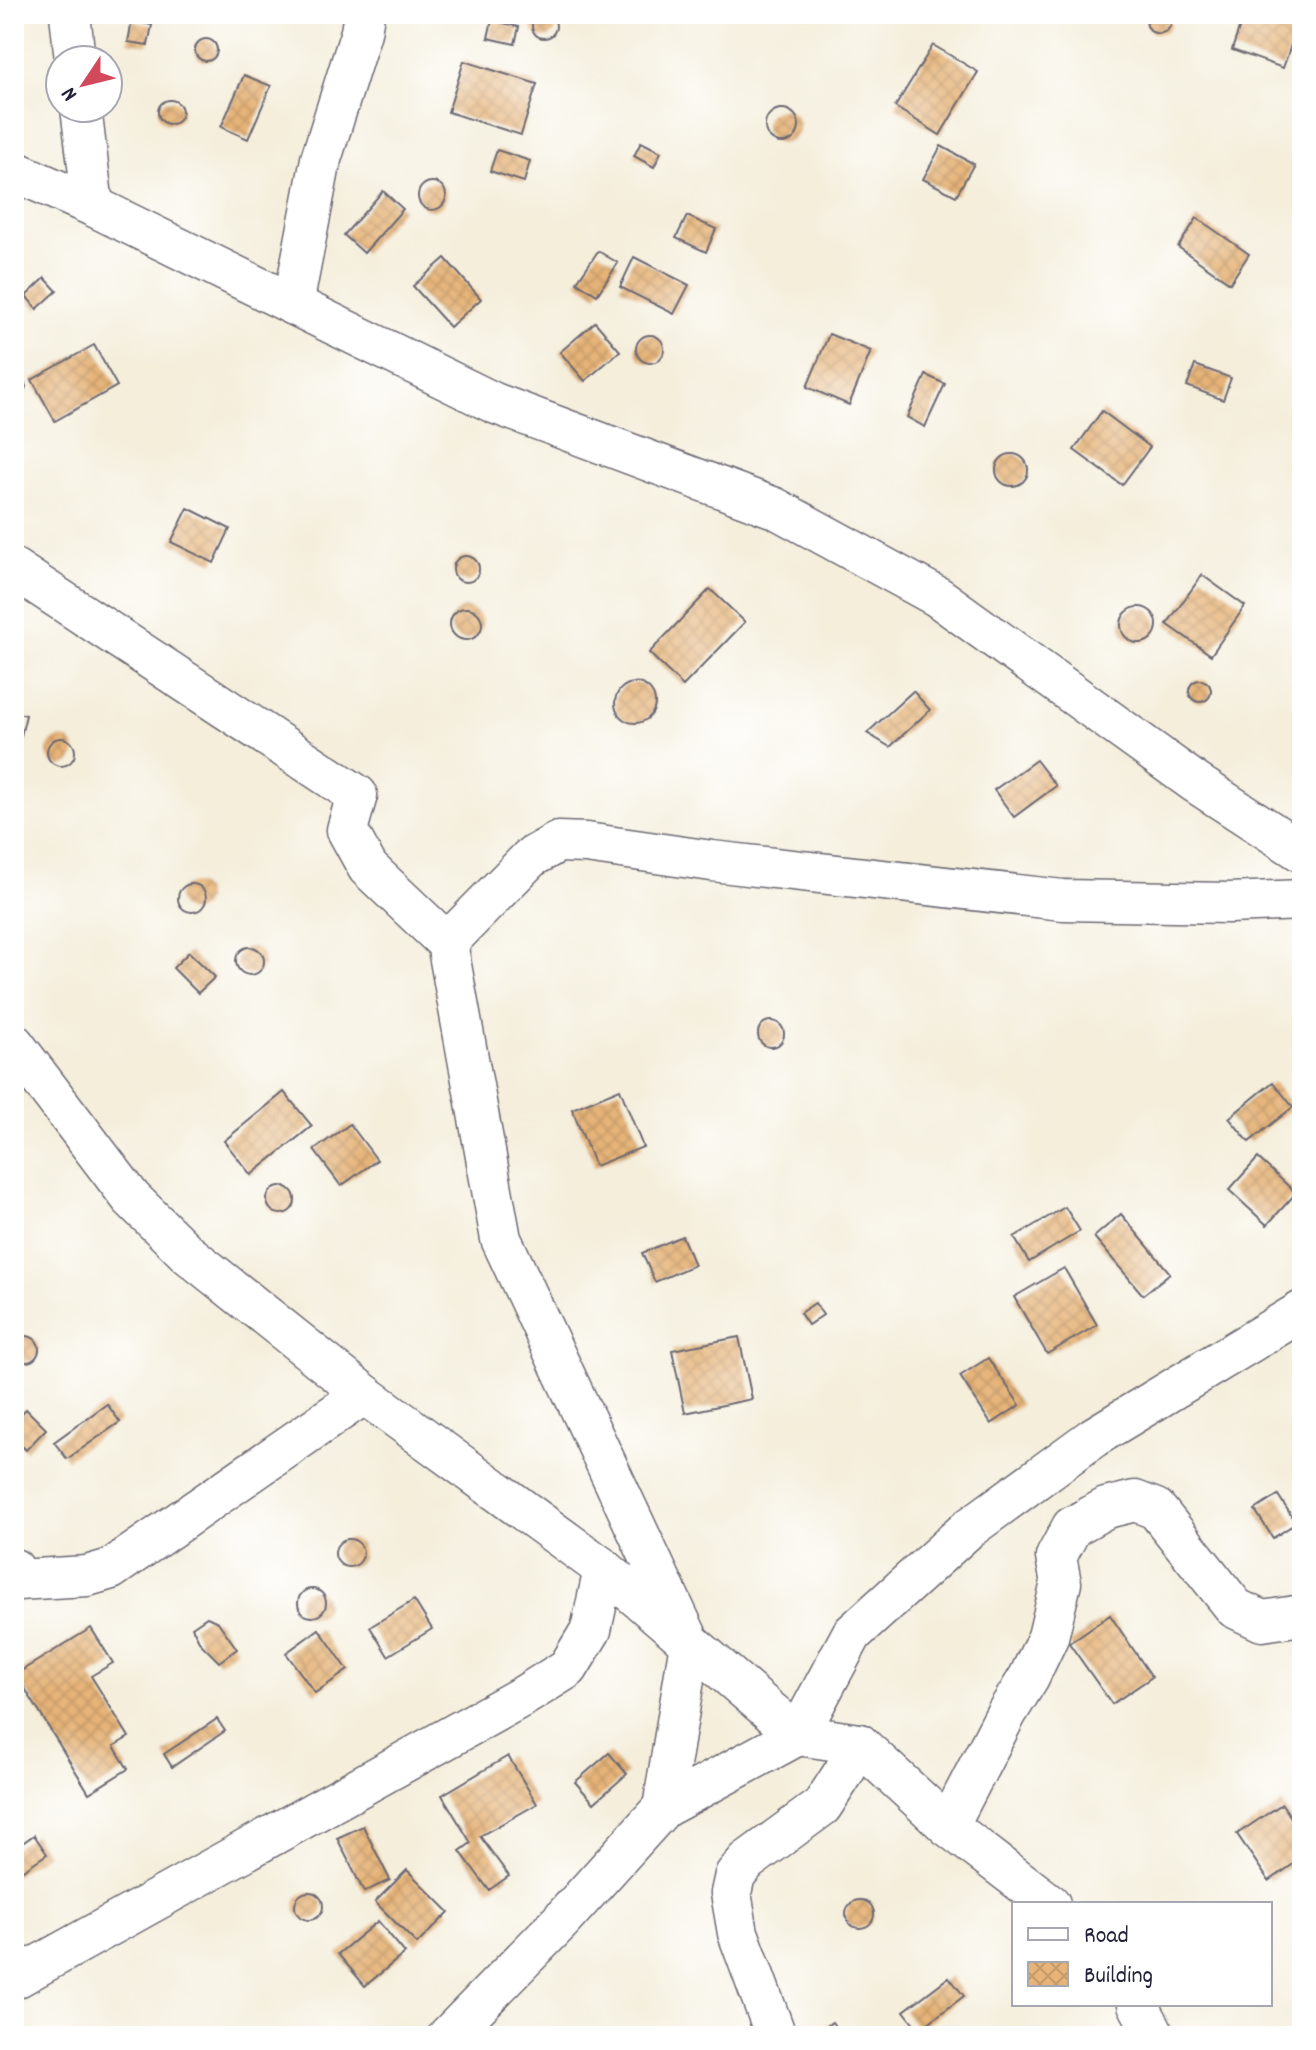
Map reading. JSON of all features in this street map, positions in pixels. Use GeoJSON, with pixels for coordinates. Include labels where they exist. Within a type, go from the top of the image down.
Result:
{"type":"FeatureCollection","features":[{"type":"Feature","properties":{"kind":"street"},"geometry":{"type":"LineString","coordinates":[[70,14],[73,44]]}},
{"type":"Feature","properties":{"kind":"street"},"geometry":{"type":"LineString","coordinates":[[293,305],[321,159],[364,14]]}},
{"type":"Feature","properties":{"kind":"street"},"geometry":{"type":"LineString","coordinates":[[83,124],[93,206]]}},
{"type":"Feature","properties":{"kind":"street"},"geometry":{"type":"LineString","coordinates":[[14,171],[93,206],[494,403],[775,508],[938,597],[1196,783],[1302,852]]}},
{"type":"Feature","properties":{"kind":"street"},"geometry":{"type":"LineString","coordinates":[[14,569],[357,795],[347,830],[368,868],[447,943],[501,1239],[690,1643],[663,1808]]}},
{"type":"Feature","properties":{"kind":"street"},"geometry":{"type":"LineString","coordinates":[[447,943],[530,858],[558,842],[1063,900],[1229,903],[1302,900]]}},
{"type":"Feature","properties":{"kind":"street"},"geometry":{"type":"LineString","coordinates":[[14,1044],[131,1198],[188,1254],[364,1394],[604,1569],[798,1735],[859,1744],[948,1826],[1047,1902]]}},
{"type":"Feature","properties":{"kind":"street"},"geometry":{"type":"LineString","coordinates":[[448,2036],[560,1922],[663,1808],[798,1735],[852,1634],[968,1529],[1094,1437],[1302,1311]]}},
{"type":"Feature","properties":{"kind":"street"},"geometry":{"type":"LineString","coordinates":[[14,1569],[17,1580],[87,1576],[111,1569],[364,1394]]}},
{"type":"Feature","properties":{"kind":"street"},"geometry":{"type":"LineString","coordinates":[[948,1826],[1048,1637],[1061,1583],[1056,1557],[1072,1527],[1106,1508],[1135,1501],[1156,1509],[1235,1608],[1262,1621],[1302,1615]]}},
{"type":"Feature","properties":{"kind":"street"},"geometry":{"type":"LineString","coordinates":[[14,1979],[525,1695],[568,1668],[591,1630],[604,1569]]}},
{"type":"Feature","properties":{"kind":"street"},"geometry":{"type":"LineString","coordinates":[[776,2036],[738,1933],[731,1893],[735,1875],[747,1861],[822,1806],[859,1744]]}},
{"type":"Feature","properties":{"kind":"street"},"geometry":{"type":"LineString","coordinates":[[1139,2006],[1155,2036]]}},
{"type":"Feature","properties":{"kind":"building"},"geometry":{"type":"Polygon","coordinates":[[[544,14],[552,18],[556,26],[552,34],[544,38],[536,34],[532,26],[536,18],[544,14]]]}},
{"type":"Feature","properties":{"kind":"building"},"geometry":{"type":"Polygon","coordinates":[[[1149,14],[1168,14],[1171,25],[1167,31],[1159,34],[1152,32],[1147,26],[1149,14]]]}},
{"type":"Feature","properties":{"kind":"building"},"geometry":{"type":"Polygon","coordinates":[[[1244,14],[1277,14],[1299,22],[1283,68],[1232,50],[1244,14]]]}},
{"type":"Feature","properties":{"kind":"building"},"geometry":{"type":"Polygon","coordinates":[[[492,20],[519,27],[515,44],[488,38],[492,20]]]}},
{"type":"Feature","properties":{"kind":"building"},"geometry":{"type":"Polygon","coordinates":[[[132,21],[152,25],[148,45],[128,42],[132,21]]]}},
{"type":"Feature","properties":{"kind":"building"},"geometry":{"type":"Polygon","coordinates":[[[206,39],[214,42],[217,50],[214,58],[206,61],[198,58],[195,50],[198,42],[206,39]]]}},
{"type":"Feature","properties":{"kind":"building"},"geometry":{"type":"Polygon","coordinates":[[[933,45],[978,72],[940,135],[895,107],[933,45]]]}},
{"type":"Feature","properties":{"kind":"building"},"geometry":{"type":"Polygon","coordinates":[[[464,61],[537,84],[521,135],[448,112],[464,61]]]}},
{"type":"Feature","properties":{"kind":"building"},"geometry":{"type":"Polygon","coordinates":[[[244,75],[271,86],[248,139],[221,127],[244,75]]]}},
{"type":"Feature","properties":{"kind":"building"},"geometry":{"type":"Polygon","coordinates":[[[165,100],[175,100],[182,107],[182,117],[175,124],[165,124],[158,117],[158,107],[165,100]]]}},
{"type":"Feature","properties":{"kind":"building"},"geometry":{"type":"Polygon","coordinates":[[[782,109],[794,114],[799,126],[794,138],[782,143],[770,138],[765,126],[770,114],[782,109]]]}},
{"type":"Feature","properties":{"kind":"building"},"geometry":{"type":"Polygon","coordinates":[[[641,142],[661,152],[654,167],[634,156],[641,142]]]}},
{"type":"Feature","properties":{"kind":"building"},"geometry":{"type":"Polygon","coordinates":[[[941,146],[974,164],[956,196],[923,179],[941,146]]]}},
{"type":"Feature","properties":{"kind":"building"},"geometry":{"type":"Polygon","coordinates":[[[497,150],[530,161],[524,182],[490,171],[497,150]]]}},
{"type":"Feature","properties":{"kind":"building"},"geometry":{"type":"Polygon","coordinates":[[[432,182],[442,186],[446,196],[442,206],[432,210],[422,206],[418,196],[422,186],[432,182]]]}},
{"type":"Feature","properties":{"kind":"building"},"geometry":{"type":"Polygon","coordinates":[[[383,191],[403,209],[364,253],[344,235],[383,191]]]}},
{"type":"Feature","properties":{"kind":"building"},"geometry":{"type":"Polygon","coordinates":[[[687,216],[716,229],[706,252],[676,238],[687,216]]]}},
{"type":"Feature","properties":{"kind":"building"},"geometry":{"type":"Polygon","coordinates":[[[1197,218],[1249,254],[1230,283],[1178,247],[1197,218]]]}},
{"type":"Feature","properties":{"kind":"building"},"geometry":{"type":"Polygon","coordinates":[[[598,251],[618,263],[597,295],[577,282],[598,251]]]}},
{"type":"Feature","properties":{"kind":"building"},"geometry":{"type":"Polygon","coordinates":[[[634,257],[689,285],[674,314],[620,287],[634,257]]]}},
{"type":"Feature","properties":{"kind":"building"},"geometry":{"type":"Polygon","coordinates":[[[445,258],[481,299],[450,327],[413,286],[445,258]]]}},
{"type":"Feature","properties":{"kind":"building"},"geometry":{"type":"Polygon","coordinates":[[[45,278],[57,291],[37,309],[26,296],[45,278]]]}},
{"type":"Feature","properties":{"kind":"building"},"geometry":{"type":"Polygon","coordinates":[[[595,322],[620,351],[585,381],[560,352],[595,322]]]}},
{"type":"Feature","properties":{"kind":"building"},"geometry":{"type":"Polygon","coordinates":[[[829,334],[871,351],[849,405],[807,387],[829,334]]]}},
{"type":"Feature","properties":{"kind":"building"},"geometry":{"type":"Polygon","coordinates":[[[650,335],[660,339],[664,349],[660,359],[650,363],[640,359],[636,349],[640,339],[650,335]]]}},
{"type":"Feature","properties":{"kind":"building"},"geometry":{"type":"Polygon","coordinates":[[[94,345],[117,386],[55,421],[32,380],[94,345]]]}},
{"type":"Feature","properties":{"kind":"building"},"geometry":{"type":"Polygon","coordinates":[[[1195,365],[1231,378],[1223,400],[1187,386],[1195,365]]]}},
{"type":"Feature","properties":{"kind":"building"},"geometry":{"type":"Polygon","coordinates":[[[14,372],[23,377],[26,387],[22,395],[14,399],[14,372]]]}},
{"type":"Feature","properties":{"kind":"building"},"geometry":{"type":"Polygon","coordinates":[[[926,375],[945,384],[925,427],[907,417],[926,375]]]}},
{"type":"Feature","properties":{"kind":"building"},"geometry":{"type":"Polygon","coordinates":[[[1102,411],[1150,447],[1122,485],[1074,450],[1102,411]]]}},
{"type":"Feature","properties":{"kind":"building"},"geometry":{"type":"Polygon","coordinates":[[[1012,454],[1024,458],[1028,470],[1024,482],[1012,486],[1000,482],[996,470],[1000,458],[1012,454]]]}},
{"type":"Feature","properties":{"kind":"building"},"geometry":{"type":"Polygon","coordinates":[[[188,508],[230,529],[214,563],[171,542],[188,508]]]}},
{"type":"Feature","properties":{"kind":"building"},"geometry":{"type":"Polygon","coordinates":[[[466,556],[475,560],[479,569],[475,578],[466,582],[457,578],[453,569],[457,560],[466,556]]]}},
{"type":"Feature","properties":{"kind":"building"},"geometry":{"type":"Polygon","coordinates":[[[1202,575],[1245,606],[1211,655],[1167,624],[1202,575]]]}},
{"type":"Feature","properties":{"kind":"building"},"geometry":{"type":"Polygon","coordinates":[[[710,589],[745,622],[683,686],[649,653],[710,589]]]}},
{"type":"Feature","properties":{"kind":"building"},"geometry":{"type":"Polygon","coordinates":[[[1139,607],[1152,612],[1157,625],[1152,638],[1139,643],[1126,638],[1121,625],[1126,612],[1139,607]]]}},
{"type":"Feature","properties":{"kind":"building"},"geometry":{"type":"Polygon","coordinates":[[[466,608],[477,613],[482,624],[477,635],[466,640],[455,635],[450,624],[455,613],[466,608]]]}},
{"type":"Feature","properties":{"kind":"building"},"geometry":{"type":"Polygon","coordinates":[[[1200,680],[1208,683],[1211,691],[1208,699],[1200,702],[1192,699],[1189,691],[1192,683],[1200,680]]]}},
{"type":"Feature","properties":{"kind":"building"},"geometry":{"type":"Polygon","coordinates":[[[635,683],[649,689],[655,703],[649,717],[635,723],[621,717],[615,703],[621,689],[635,683]]]}},
{"type":"Feature","properties":{"kind":"building"},"geometry":{"type":"Polygon","coordinates":[[[913,691],[930,710],[890,747],[867,733],[913,691]]]}},
{"type":"Feature","properties":{"kind":"building"},"geometry":{"type":"Polygon","coordinates":[[[14,712],[26,715],[19,744],[14,742],[14,712]]]}},
{"type":"Feature","properties":{"kind":"building"},"geometry":{"type":"Polygon","coordinates":[[[61,738],[71,742],[75,752],[71,762],[61,766],[51,762],[47,752],[51,742],[61,738]]]}},
{"type":"Feature","properties":{"kind":"building"},"geometry":{"type":"Polygon","coordinates":[[[1036,760],[1056,786],[1014,817],[994,790],[1036,760]]]}},
{"type":"Feature","properties":{"kind":"building"},"geometry":{"type":"Polygon","coordinates":[[[192,884],[202,888],[206,898],[202,908],[192,912],[182,908],[178,898],[182,888],[192,884]]]}},
{"type":"Feature","properties":{"kind":"building"},"geometry":{"type":"Polygon","coordinates":[[[250,947],[260,951],[264,961],[260,971],[250,975],[240,971],[236,961],[240,951],[250,947]]]}},
{"type":"Feature","properties":{"kind":"building"},"geometry":{"type":"Polygon","coordinates":[[[189,952],[215,977],[198,993],[173,968],[189,952]]]}},
{"type":"Feature","properties":{"kind":"building"},"geometry":{"type":"Polygon","coordinates":[[[771,1021],[780,1025],[784,1034],[780,1043],[771,1047],[762,1043],[758,1034],[762,1025],[771,1021]]]}},
{"type":"Feature","properties":{"kind":"building"},"geometry":{"type":"Polygon","coordinates":[[[1273,1082],[1293,1107],[1249,1142],[1229,1118],[1273,1082]]]}},
{"type":"Feature","properties":{"kind":"building"},"geometry":{"type":"Polygon","coordinates":[[[620,1089],[643,1147],[595,1166],[572,1109],[620,1089]]]}},
{"type":"Feature","properties":{"kind":"building"},"geometry":{"type":"Polygon","coordinates":[[[284,1092],[312,1126],[251,1175],[224,1141],[284,1092]]]}},
{"type":"Feature","properties":{"kind":"building"},"geometry":{"type":"Polygon","coordinates":[[[350,1124],[377,1160],[341,1186],[314,1150],[350,1124]]]}},
{"type":"Feature","properties":{"kind":"building"},"geometry":{"type":"Polygon","coordinates":[[[1258,1158],[1296,1193],[1267,1225],[1229,1190],[1258,1158]]]}},
{"type":"Feature","properties":{"kind":"building"},"geometry":{"type":"Polygon","coordinates":[[[281,1186],[291,1190],[295,1200],[291,1210],[281,1214],[271,1210],[267,1200],[271,1190],[281,1186]]]}},
{"type":"Feature","properties":{"kind":"building"},"geometry":{"type":"Polygon","coordinates":[[[1065,1207],[1080,1231],[1029,1262],[1014,1237],[1065,1207]]]}},
{"type":"Feature","properties":{"kind":"building"},"geometry":{"type":"Polygon","coordinates":[[[1121,1214],[1170,1273],[1143,1295],[1094,1237],[1121,1214]]]}},
{"type":"Feature","properties":{"kind":"building"},"geometry":{"type":"Polygon","coordinates":[[[682,1236],[694,1265],[655,1282],[642,1253],[682,1236]]]}},
{"type":"Feature","properties":{"kind":"building"},"geometry":{"type":"Polygon","coordinates":[[[1064,1268],[1097,1325],[1047,1354],[1014,1297],[1064,1268]]]}},
{"type":"Feature","properties":{"kind":"building"},"geometry":{"type":"Polygon","coordinates":[[[815,1303],[823,1315],[808,1325],[800,1313],[815,1303]]]}},
{"type":"Feature","properties":{"kind":"building"},"geometry":{"type":"Polygon","coordinates":[[[26,1336],[35,1340],[39,1349],[35,1358],[26,1362],[17,1358],[13,1349],[17,1340],[26,1336]]]}},
{"type":"Feature","properties":{"kind":"building"},"geometry":{"type":"Polygon","coordinates":[[[739,1337],[752,1399],[685,1413],[672,1350],[739,1337]]]}},
{"type":"Feature","properties":{"kind":"building"},"geometry":{"type":"Polygon","coordinates":[[[988,1358],[1020,1405],[991,1424],[960,1376],[988,1358]]]}},
{"type":"Feature","properties":{"kind":"building"},"geometry":{"type":"Polygon","coordinates":[[[107,1404],[120,1422],[67,1459],[54,1442],[107,1404]]]}},
{"type":"Feature","properties":{"kind":"building"},"geometry":{"type":"Polygon","coordinates":[[[26,1409],[46,1429],[26,1450],[14,1438],[14,1421],[26,1409]]]}},
{"type":"Feature","properties":{"kind":"building"},"geometry":{"type":"Polygon","coordinates":[[[1278,1495],[1296,1523],[1273,1538],[1255,1510],[1278,1495]]]}},
{"type":"Feature","properties":{"kind":"building"},"geometry":{"type":"Polygon","coordinates":[[[349,1539],[359,1543],[363,1553],[359,1563],[349,1567],[339,1563],[335,1553],[339,1543],[349,1539]]]}},
{"type":"Feature","properties":{"kind":"building"},"geometry":{"type":"Polygon","coordinates":[[[312,1589],[322,1593],[326,1603],[322,1613],[312,1617],[302,1613],[298,1603],[302,1593],[312,1589]]]}},
{"type":"Feature","properties":{"kind":"building"},"geometry":{"type":"Polygon","coordinates":[[[414,1600],[432,1629],[388,1656],[370,1627],[414,1600]]]}},
{"type":"Feature","properties":{"kind":"building"},"geometry":{"type":"Polygon","coordinates":[[[1110,1615],[1152,1677],[1112,1704],[1069,1643],[1110,1615]]]}},
{"type":"Feature","properties":{"kind":"building"},"geometry":{"type":"Polygon","coordinates":[[[207,1617],[218,1622],[237,1649],[219,1662],[200,1643],[192,1627],[207,1617]]]}},
{"type":"Feature","properties":{"kind":"building"},"geometry":{"type":"Polygon","coordinates":[[[91,1628],[113,1663],[91,1676],[129,1737],[114,1746],[128,1769],[89,1793],[16,1674],[91,1628]]]}},
{"type":"Feature","properties":{"kind":"building"},"geometry":{"type":"Polygon","coordinates":[[[319,1629],[348,1670],[315,1693],[286,1653],[319,1629]]]}},
{"type":"Feature","properties":{"kind":"building"},"geometry":{"type":"Polygon","coordinates":[[[217,1719],[225,1731],[172,1767],[164,1754],[217,1719]]]}},
{"type":"Feature","properties":{"kind":"building"},"geometry":{"type":"Polygon","coordinates":[[[609,1753],[627,1774],[594,1803],[575,1782],[609,1753]]]}},
{"type":"Feature","properties":{"kind":"building"},"geometry":{"type":"Polygon","coordinates":[[[508,1756],[537,1804],[480,1836],[509,1876],[489,1890],[460,1851],[471,1843],[442,1795],[508,1756]]]}},
{"type":"Feature","properties":{"kind":"building"},"geometry":{"type":"Polygon","coordinates":[[[1282,1804],[1302,1834],[1302,1858],[1269,1881],[1237,1834],[1282,1804]]]}},
{"type":"Feature","properties":{"kind":"building"},"geometry":{"type":"Polygon","coordinates":[[[363,1826],[390,1880],[364,1892],[337,1838],[363,1826]]]}},
{"type":"Feature","properties":{"kind":"building"},"geometry":{"type":"Polygon","coordinates":[[[34,1835],[47,1854],[14,1876],[14,1849],[34,1835]]]}},
{"type":"Feature","properties":{"kind":"building"},"geometry":{"type":"Polygon","coordinates":[[[407,1870],[449,1912],[417,1944],[375,1902],[407,1870]]]}},
{"type":"Feature","properties":{"kind":"building"},"geometry":{"type":"Polygon","coordinates":[[[309,1892],[319,1896],[323,1906],[319,1916],[309,1920],[299,1916],[295,1906],[299,1896],[309,1892]]]}},
{"type":"Feature","properties":{"kind":"building"},"geometry":{"type":"Polygon","coordinates":[[[860,1900],[870,1904],[874,1914],[870,1924],[860,1928],[850,1924],[846,1914],[850,1904],[860,1900]]]}},
{"type":"Feature","properties":{"kind":"building"},"geometry":{"type":"Polygon","coordinates":[[[378,1921],[405,1953],[365,1986],[338,1954],[378,1921]]]}},
{"type":"Feature","properties":{"kind":"building"},"geometry":{"type":"Polygon","coordinates":[[[949,1977],[964,1996],[919,2030],[904,2011],[949,1977]]]}},
{"type":"Feature","properties":{"kind":"building"},"geometry":{"type":"Polygon","coordinates":[[[832,2022],[842,2036],[813,2036],[832,2022]]]}}]}
